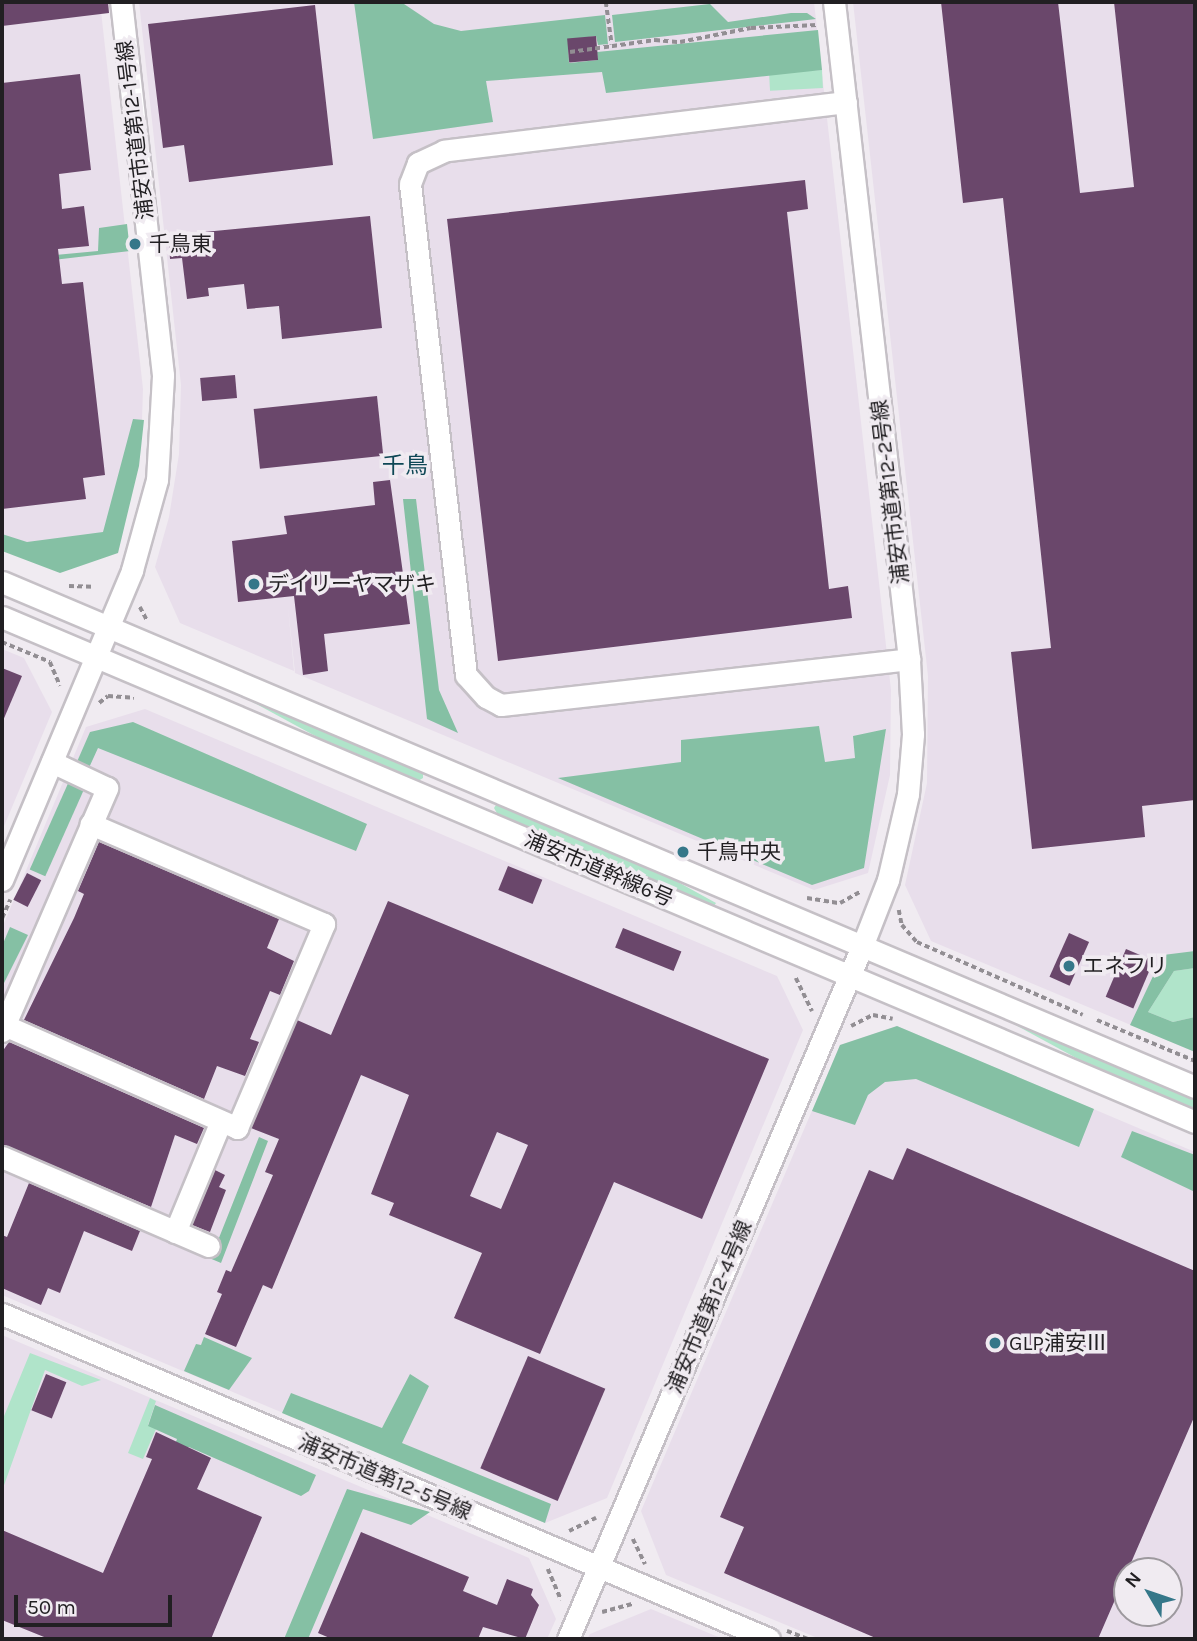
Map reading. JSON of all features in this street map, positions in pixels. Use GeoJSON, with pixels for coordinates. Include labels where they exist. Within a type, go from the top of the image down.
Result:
{"type":"FeatureCollection","features":[{"type":"Feature","properties":{"kind":"street","name":"浦安市道第12-1号線"},"geometry":{"type":"LineString","coordinates":[[2,880],[96,656],[153,505],[164,414],[161,346],[121,2]]}},
{"type":"Feature","properties":{"kind":"street","name":"浦安市道第12-2号線"},"geometry":{"type":"LineString","coordinates":[[834,2],[909,659],[914,734],[908,794],[888,880],[850,974]]}},
{"type":"Feature","properties":{"kind":"street"},"geometry":{"type":"LineString","coordinates":[[846,102],[444,151],[418,163],[410,184],[466,675],[486,697],[501,705],[909,659]]}},
{"type":"Feature","properties":{"kind":"street","name":"浦安市道幹線6号"},"geometry":{"type":"LineString","coordinates":[[2,582],[863,944]]}},
{"type":"Feature","properties":{"kind":"street","name":"浦安市道幹線6号"},"geometry":{"type":"LineString","coordinates":[[2,617],[1195,1122]]}},
{"type":"Feature","properties":{"kind":"street"},"geometry":{"type":"LineString","coordinates":[[52,762],[107,788],[9,995],[3,1028],[237,1128],[324,924],[91,824]]}},
{"type":"Feature","properties":{"kind":"street"},"geometry":{"type":"LineString","coordinates":[[863,944],[1195,1087]]}},
{"type":"Feature","properties":{"kind":"street","name":"浦安市道第12-4号線"},"geometry":{"type":"LineString","coordinates":[[568,1639],[850,974]]}},
{"type":"Feature","properties":{"kind":"street"},"geometry":{"type":"LineString","coordinates":[[175,1232],[221,1121]]}},
{"type":"Feature","properties":{"kind":"street"},"geometry":{"type":"LineString","coordinates":[[2,1157],[209,1246]]}},
{"type":"Feature","properties":{"kind":"street","name":"浦安市道第12-5号線"},"geometry":{"type":"LineString","coordinates":[[2,1314],[769,1639]]}},
{"type":"Feature","properties":{"kind":"path"},"geometry":{"type":"LineString","coordinates":[[606,2],[612,46]]}},
{"type":"Feature","properties":{"kind":"path"},"geometry":{"type":"LineString","coordinates":[[570,52],[612,46],[680,42],[751,28],[837,24]]}},
{"type":"Feature","properties":{"kind":"path"},"geometry":{"type":"LineString","coordinates":[[82,587],[94,587]]}},
{"type":"Feature","properties":{"kind":"path"},"geometry":{"type":"LineString","coordinates":[[139,607],[146,619],[157,626]]}},
{"type":"Feature","properties":{"kind":"path"},"geometry":{"type":"LineString","coordinates":[[2,642],[50,662]]}},
{"type":"Feature","properties":{"kind":"path"},"geometry":{"type":"LineString","coordinates":[[108,696],[126,695]]}},
{"type":"Feature","properties":{"kind":"path"},"geometry":{"type":"LineString","coordinates":[[802,896],[831,904],[849,900]]}},
{"type":"Feature","properties":{"kind":"path"},"geometry":{"type":"LineString","coordinates":[[902,925],[917,942],[1195,1061]]}},
{"type":"Feature","properties":{"kind":"path"},"geometry":{"type":"LineString","coordinates":[[799,979],[807,994]]}},
{"type":"Feature","properties":{"kind":"path"},"geometry":{"type":"LineString","coordinates":[[864,1018],[887,1017]]}},
{"type":"Feature","properties":{"kind":"path"},"geometry":{"type":"LineString","coordinates":[[563,1532],[595,1520]]}},
{"type":"Feature","properties":{"kind":"path"},"geometry":{"type":"LineString","coordinates":[[632,1536],[652,1571]]}},
{"type":"Feature","properties":{"kind":"path"},"geometry":{"type":"LineString","coordinates":[[543,1563],[561,1596]]}},
{"type":"Feature","properties":{"kind":"path"},"geometry":{"type":"LineString","coordinates":[[600,1613],[636,1603]]}},
{"type":"Feature","properties":{"kind":"shaded area"},"geometry":{"type":"Polygon","coordinates":[[[2,2],[100,2],[143,389],[141,450],[118,553],[2,549],[2,2]]]}},
{"type":"Feature","properties":{"kind":"shaded area"},"geometry":{"type":"Polygon","coordinates":[[[139,2],[814,2],[891,690],[890,775],[868,873],[814,890],[295,673],[288,607],[294,671],[180,623],[155,567],[169,517],[179,454],[181,385],[139,2]]]}},
{"type":"Feature","properties":{"kind":"shaded area"},"geometry":{"type":"Polygon","coordinates":[[[853,2],[1195,2],[1195,1052],[931,941],[905,885],[927,783],[928,676],[853,2]]]}},
{"type":"Feature","properties":{"kind":"shaded area"},"geometry":{"type":"Polygon","coordinates":[[[2,649],[24,658],[52,712],[2,831],[2,649]]]}},
{"type":"Feature","properties":{"kind":"shaded area"},"geometry":{"type":"Polygon","coordinates":[[[145,709],[777,976],[803,1030],[607,1498],[545,1523],[2,1295],[2,928],[86,727],[145,709]]]}},
{"type":"Feature","properties":{"kind":"shaded area","name":"GLP浦安Ⅲ"},"geometry":{"type":"Polygon","coordinates":[[[897,1026],[1195,1152],[1195,1639],[820,1639],[666,1575],[641,1511],[840,1045],[897,1026]]]}},
{"type":"Feature","properties":{"kind":"shaded area"},"geometry":{"type":"Polygon","coordinates":[[[2,1335],[529,1558],[556,1619],[547,1639],[2,1639],[2,1335]]]}},
{"type":"Feature","properties":{"kind":"shaded area"},"geometry":{"type":"Polygon","coordinates":[[[651,1609],[723,1639],[587,1639],[590,1634],[651,1609]]]}},
{"type":"Feature","properties":{"kind":"green space"},"geometry":{"type":"Polygon","coordinates":[[[354,2],[401,2],[434,24],[461,31],[605,15],[608,44],[598,45],[596,36],[568,40],[569,63],[598,60],[597,52],[818,30],[822,70],[606,93],[602,72],[486,81],[493,122],[373,139],[354,2]]]}},
{"type":"Feature","properties":{"kind":"green space"},"geometry":{"type":"Polygon","coordinates":[[[710,4],[728,22],[791,13],[807,13],[816,19],[615,42],[612,15],[710,4]]]}},
{"type":"Feature","properties":{"kind":"green space"},"geometry":{"type":"Polygon","coordinates":[[[822,70],[823,88],[770,91],[769,73],[822,70]]]}},
{"type":"Feature","properties":{"kind":"green space"},"geometry":{"type":"Polygon","coordinates":[[[127,224],[130,251],[2,266],[2,260],[98,251],[99,228],[127,224]]]}},
{"type":"Feature","properties":{"kind":"green space"},"geometry":{"type":"Polygon","coordinates":[[[133,419],[144,420],[139,466],[118,553],[60,573],[2,551],[2,534],[27,542],[103,532],[133,419]]]}},
{"type":"Feature","properties":{"kind":"green space"},"geometry":{"type":"Polygon","coordinates":[[[403,499],[416,499],[439,690],[458,733],[427,719],[403,499]]]}},
{"type":"Feature","properties":{"kind":"green space"},"geometry":{"type":"Polygon","coordinates":[[[249,695],[423,771],[423,778],[418,781],[330,744],[247,699],[249,695]]]}},
{"type":"Feature","properties":{"kind":"green space"},"geometry":{"type":"Polygon","coordinates":[[[133,722],[367,824],[356,851],[98,748],[88,770],[76,764],[90,732],[133,722]]]}},
{"type":"Feature","properties":{"kind":"green space"},"geometry":{"type":"Polygon","coordinates":[[[819,726],[825,762],[855,758],[853,736],[886,729],[864,868],[812,885],[558,778],[681,762],[681,740],[819,726]]]}},
{"type":"Feature","properties":{"kind":"green space"},"geometry":{"type":"Polygon","coordinates":[[[70,779],[86,786],[45,876],[30,869],[70,779]]]}},
{"type":"Feature","properties":{"kind":"green space"},"geometry":{"type":"Polygon","coordinates":[[[498,802],[629,855],[716,903],[714,906],[498,815],[494,808],[498,802]]]}},
{"type":"Feature","properties":{"kind":"green space"},"geometry":{"type":"Polygon","coordinates":[[[10,927],[28,935],[4,983],[2,946],[10,927]]]}},
{"type":"Feature","properties":{"kind":"green space"},"geometry":{"type":"Polygon","coordinates":[[[1195,951],[1195,968],[1174,971],[1148,1012],[1173,1022],[1195,1017],[1195,1052],[1130,1025],[1163,955],[1195,951]]]}},
{"type":"Feature","properties":{"kind":"green space"},"geometry":{"type":"Polygon","coordinates":[[[1195,968],[1195,1017],[1173,1022],[1148,1012],[1174,971],[1195,968]]]}},
{"type":"Feature","properties":{"kind":"green space"},"geometry":{"type":"Polygon","coordinates":[[[1003,1012],[1140,1070],[1195,1100],[1195,1109],[1078,1059],[1001,1017],[1003,1012]]]}},
{"type":"Feature","properties":{"kind":"green space"},"geometry":{"type":"Polygon","coordinates":[[[897,1026],[1094,1109],[1079,1147],[916,1079],[885,1082],[868,1095],[855,1125],[812,1111],[840,1045],[897,1026]]]}},
{"type":"Feature","properties":{"kind":"green space"},"geometry":{"type":"Polygon","coordinates":[[[1132,1131],[1195,1155],[1195,1192],[1121,1157],[1132,1131]]]}},
{"type":"Feature","properties":{"kind":"green space"},"geometry":{"type":"Polygon","coordinates":[[[259,1137],[268,1141],[221,1263],[2,1170],[2,1163],[213,1253],[259,1137]]]}},
{"type":"Feature","properties":{"kind":"green space"},"geometry":{"type":"Polygon","coordinates":[[[204,1337],[252,1358],[229,1390],[184,1371],[196,1344],[201,1345],[204,1337]]]}},
{"type":"Feature","properties":{"kind":"green space"},"geometry":{"type":"Polygon","coordinates":[[[30,1353],[101,1380],[82,1386],[45,1370],[2,1491],[2,1421],[30,1353]]]}},
{"type":"Feature","properties":{"kind":"green space"},"geometry":{"type":"Polygon","coordinates":[[[410,1374],[429,1386],[402,1443],[551,1504],[545,1523],[282,1413],[291,1393],[382,1428],[410,1374]]]}},
{"type":"Feature","properties":{"kind":"green space"},"geometry":{"type":"Polygon","coordinates":[[[150,1398],[156,1401],[148,1425],[156,1429],[143,1459],[128,1453],[150,1398]]]}},
{"type":"Feature","properties":{"kind":"green space"},"geometry":{"type":"Polygon","coordinates":[[[155,1405],[316,1475],[309,1491],[301,1496],[189,1447],[173,1450],[177,1439],[148,1426],[155,1405]]]}},
{"type":"Feature","properties":{"kind":"green space"},"geometry":{"type":"Polygon","coordinates":[[[347,1489],[430,1512],[411,1525],[363,1509],[308,1639],[284,1639],[347,1489]]]}},
{"type":"Feature","properties":{"kind":"building"},"geometry":{"type":"Polygon","coordinates":[[[2,2],[108,2],[109,13],[2,26],[2,2]]]}},
{"type":"Feature","properties":{"kind":"building"},"geometry":{"type":"Polygon","coordinates":[[[941,2],[1058,2],[1080,193],[1134,187],[1114,2],[1195,2],[1195,800],[1142,806],[1145,837],[1032,849],[1011,652],[1051,648],[1003,198],[963,203],[941,2]]]}},
{"type":"Feature","properties":{"kind":"building"},"geometry":{"type":"Polygon","coordinates":[[[315,5],[333,165],[189,182],[184,145],[163,148],[148,24],[315,5]]]}},
{"type":"Feature","properties":{"kind":"building"},"geometry":{"type":"Polygon","coordinates":[[[596,36],[598,60],[569,62],[567,39],[596,36]]]}},
{"type":"Feature","properties":{"kind":"building"},"geometry":{"type":"Polygon","coordinates":[[[80,74],[91,170],[59,174],[62,209],[84,206],[89,246],[58,249],[62,284],[83,282],[105,475],[83,478],[86,499],[2,509],[2,83],[80,74]]]}},
{"type":"Feature","properties":{"kind":"building"},"geometry":{"type":"Polygon","coordinates":[[[805,180],[808,209],[787,212],[829,589],[848,586],[852,618],[498,661],[447,219],[805,180]]]}},
{"type":"Feature","properties":{"kind":"building"},"geometry":{"type":"Polygon","coordinates":[[[370,216],[382,328],[282,339],[279,306],[247,309],[244,284],[208,288],[209,296],[187,299],[182,258],[170,259],[169,243],[204,239],[204,232],[370,216]]]}},
{"type":"Feature","properties":{"kind":"building"},"geometry":{"type":"Polygon","coordinates":[[[235,375],[237,398],[202,401],[200,378],[235,375]]]}},
{"type":"Feature","properties":{"kind":"building"},"geometry":{"type":"Polygon","coordinates":[[[377,396],[383,456],[260,469],[254,409],[377,396]]]}},
{"type":"Feature","properties":{"kind":"building"},"geometry":{"type":"Polygon","coordinates":[[[390,480],[410,624],[324,634],[328,671],[303,675],[294,596],[238,602],[232,541],[287,534],[284,516],[375,505],[373,482],[390,480]]]}},
{"type":"Feature","properties":{"kind":"building"},"geometry":{"type":"Polygon","coordinates":[[[2,668],[22,676],[2,723],[2,668]]]}},
{"type":"Feature","properties":{"kind":"building"},"geometry":{"type":"Polygon","coordinates":[[[99,842],[279,919],[267,948],[294,961],[280,995],[270,991],[250,1039],[259,1042],[245,1076],[217,1066],[204,1099],[24,1020],[74,918],[84,894],[78,891],[99,842]]]}},
{"type":"Feature","properties":{"kind":"building"},"geometry":{"type":"Polygon","coordinates":[[[508,866],[542,880],[533,904],[498,890],[508,866]]]}},
{"type":"Feature","properties":{"kind":"building"},"geometry":{"type":"Polygon","coordinates":[[[27,873],[41,880],[28,907],[13,900],[27,873]]]}},
{"type":"Feature","properties":{"kind":"building"},"geometry":{"type":"Polygon","coordinates":[[[388,901],[769,1059],[702,1219],[614,1182],[540,1354],[454,1318],[482,1253],[389,1215],[394,1203],[371,1194],[409,1095],[361,1075],[272,1289],[263,1285],[236,1347],[205,1334],[222,1294],[217,1292],[226,1270],[231,1272],[273,1175],[265,1172],[279,1139],[251,1128],[297,1020],[331,1035],[388,901]],[[497,1132],[470,1196],[501,1209],[528,1145],[497,1132]]]}},
{"type":"Feature","properties":{"kind":"building"},"geometry":{"type":"Polygon","coordinates":[[[623,928],[681,952],[674,971],[615,947],[623,928]]]}},
{"type":"Feature","properties":{"kind":"building"},"geometry":{"type":"Polygon","coordinates":[[[1069,933],[1089,942],[1070,986],[1049,977],[1069,933]]]}},
{"type":"Feature","properties":{"kind":"building"},"geometry":{"type":"Polygon","coordinates":[[[1126,949],[1154,961],[1133,1009],[1106,997],[1126,949]]]}},
{"type":"Feature","properties":{"kind":"building"},"geometry":{"type":"Polygon","coordinates":[[[9,1042],[204,1128],[197,1144],[175,1135],[151,1207],[2,1144],[2,1052],[9,1042]]]}},
{"type":"Feature","properties":{"kind":"building","name":"GLP浦安Ⅲ"},"geometry":{"type":"Polygon","coordinates":[[[907,1148],[1195,1271],[1195,1415],[1134,1557],[1113,1557],[1113,1604],[1098,1639],[878,1639],[724,1573],[744,1527],[720,1517],[869,1170],[893,1180],[907,1148]]]}},
{"type":"Feature","properties":{"kind":"building"},"geometry":{"type":"Polygon","coordinates":[[[215,1170],[225,1175],[219,1187],[226,1190],[210,1232],[192,1225],[215,1170]]]}},
{"type":"Feature","properties":{"kind":"building"},"geometry":{"type":"Polygon","coordinates":[[[29,1183],[140,1231],[132,1251],[84,1231],[60,1293],[48,1288],[41,1305],[2,1288],[2,1235],[7,1237],[29,1183]]]}},
{"type":"Feature","properties":{"kind":"building"},"geometry":{"type":"Polygon","coordinates":[[[528,1356],[605,1389],[558,1501],[480,1468],[528,1356]]]}},
{"type":"Feature","properties":{"kind":"building"},"geometry":{"type":"Polygon","coordinates":[[[46,1374],[66,1382],[52,1418],[31,1410],[46,1374]]]}},
{"type":"Feature","properties":{"kind":"building"},"geometry":{"type":"Polygon","coordinates":[[[156,1432],[211,1458],[197,1489],[262,1517],[211,1639],[49,1639],[2,1620],[2,1530],[103,1573],[152,1459],[146,1457],[156,1432]]]}},
{"type":"Feature","properties":{"kind":"building"},"geometry":{"type":"Polygon","coordinates":[[[361,1532],[469,1577],[463,1591],[497,1605],[507,1579],[533,1589],[531,1595],[539,1605],[525,1639],[483,1627],[478,1639],[332,1639],[318,1633],[361,1532]]]}},
{"type":"Feature","properties":{"kind":"place","name":"千鳥東"},"geometry":{"type":"Point","coordinates":[135,244]}},
{"type":"Feature","properties":{"kind":"place","name":"デイリーヤマザキ"},"geometry":{"type":"Point","coordinates":[254,584]}},
{"type":"Feature","properties":{"kind":"place","name":"千鳥中央"},"geometry":{"type":"Point","coordinates":[683,852]}},
{"type":"Feature","properties":{"kind":"place","name":"エネフリ"},"geometry":{"type":"Point","coordinates":[1069,966]}},
{"type":"Feature","properties":{"kind":"place","name":"GLP浦安Ⅲ"},"geometry":{"type":"Point","coordinates":[995,1343]}},
{"type":"Feature","properties":{"kind":"district","name":"千鳥"},"geometry":{"type":"Point","coordinates":[405,466]}}]}
